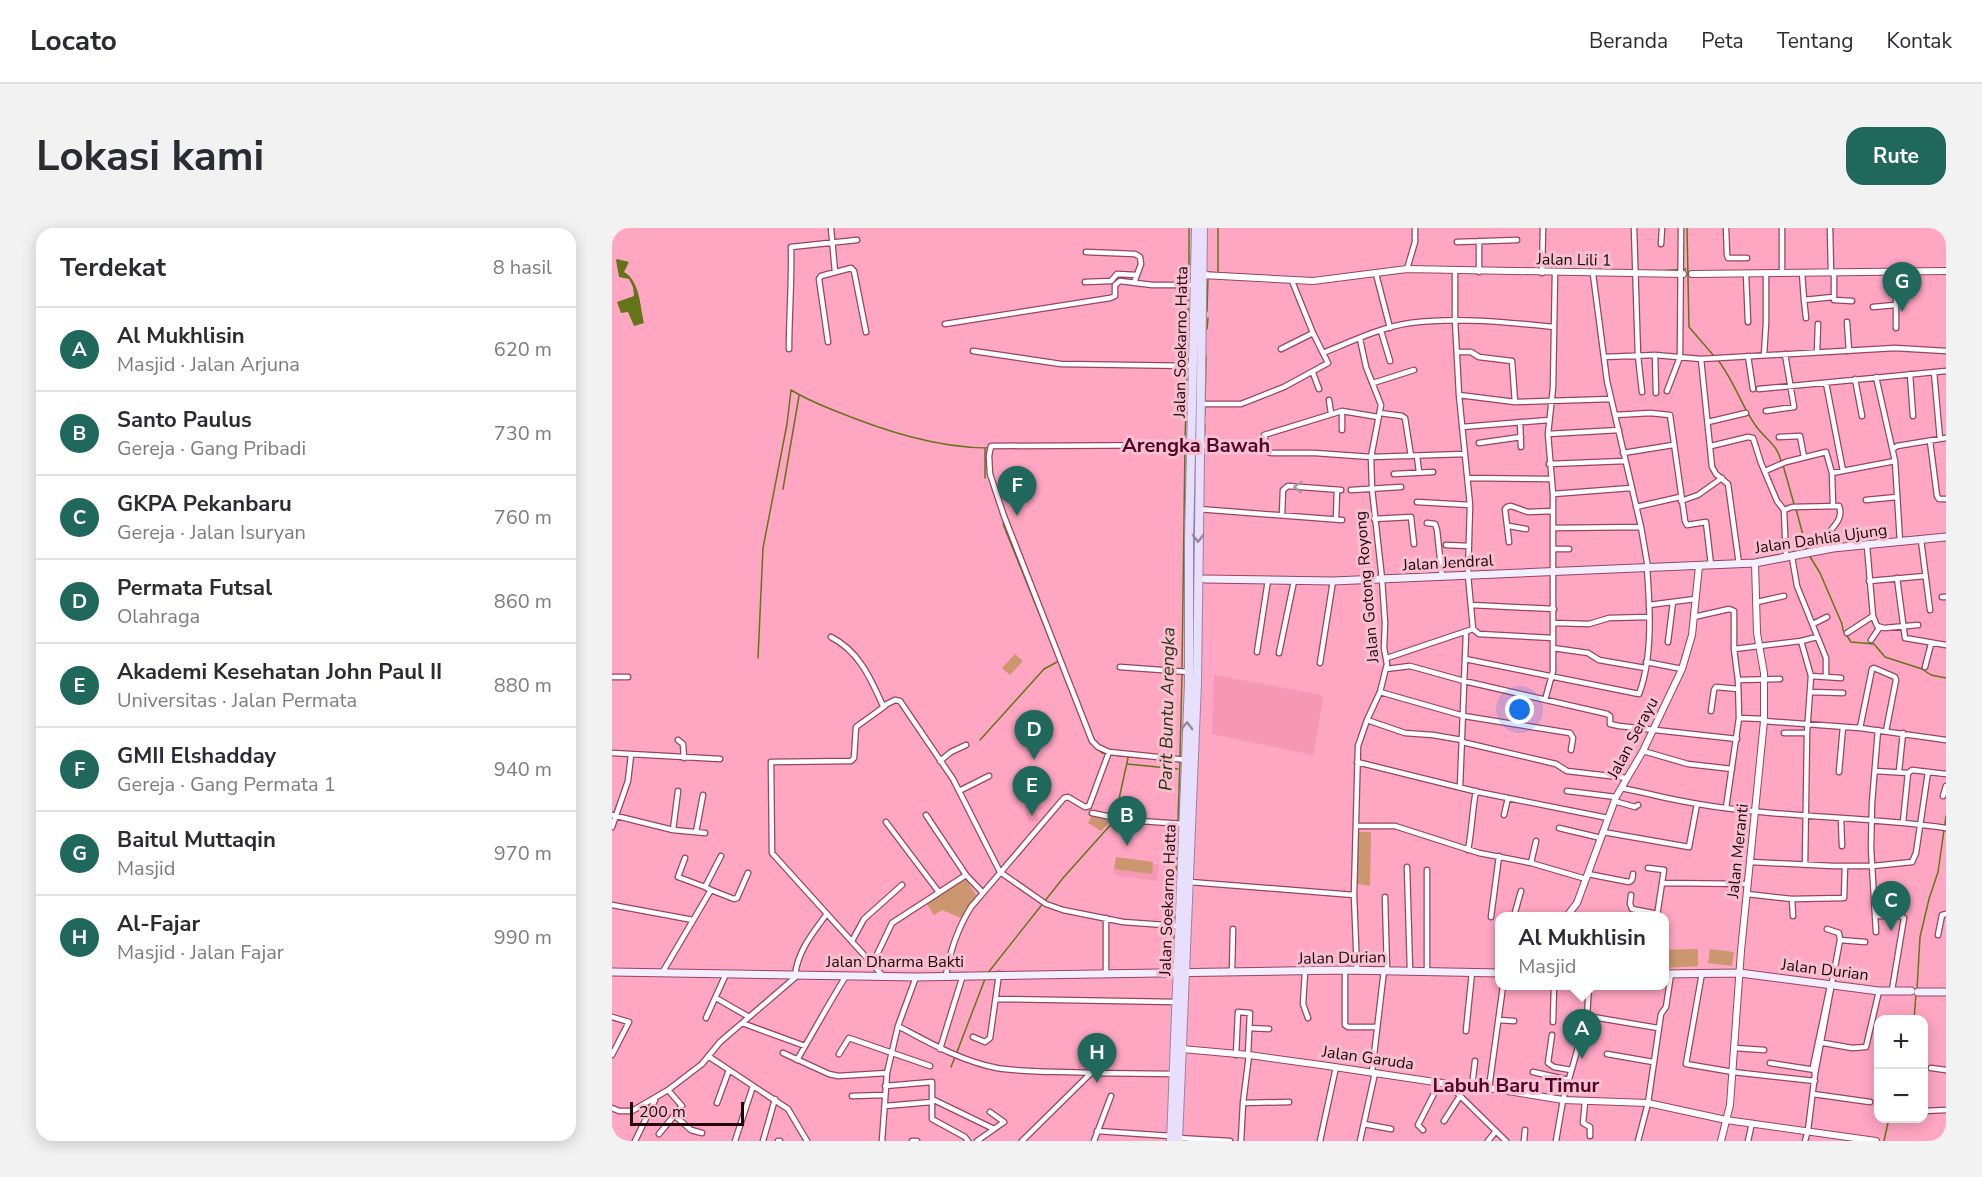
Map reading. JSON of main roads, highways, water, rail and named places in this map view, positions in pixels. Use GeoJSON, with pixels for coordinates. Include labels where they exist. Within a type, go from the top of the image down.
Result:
{"type":"FeatureCollection","features":[{"type":"Feature","properties":{"kind":"main road","name":"Jalan Soekarno Hatta"},"geometry":{"type":"LineString","coordinates":[[1177,1139],[1174,1074],[1178,1002],[1185,972],[1175,926],[1179,824],[1182,760],[1193,683],[1201,579],[1199,446],[1190,285],[1196,228]]}},
{"type":"Feature","properties":{"kind":"main road","name":"Jalan Soekarno Hatta"},"geometry":{"type":"LineString","coordinates":[[1177,1139],[1186,1050],[1185,972],[1192,882],[1193,683],[1184,672],[1203,405],[1206,275],[1203,228]]}},
{"type":"Feature","properties":{"kind":"main road","name":"Jalan Dahlia Ujung"},"geometry":{"type":"LineString","coordinates":[[1699,566],[1755,563],[1833,549],[1946,537]]}},
{"type":"Feature","properties":{"kind":"main road","name":"Jalan Jendral"},"geometry":{"type":"LineString","coordinates":[[1201,579],[1333,581],[1699,566]]}},
{"type":"Feature","properties":{"kind":"main road","name":"Jalan Durian"},"geometry":{"type":"LineString","coordinates":[[1185,972],[1410,970],[1472,972],[1488,976],[1495,974]]}},
{"type":"Feature","properties":{"kind":"main road","name":"Jalan Dharma Bakti"},"geometry":{"type":"LineString","coordinates":[[612,972],[916,977],[1164,973]]}},
{"type":"Feature","properties":{"kind":"main road"},"geometry":{"type":"LineString","coordinates":[[1164,973],[1185,972]]}},
{"type":"Feature","properties":{"kind":"main road","name":"Jalan Durian"},"geometry":{"type":"LineString","coordinates":[[1669,974],[1740,973],[1879,991],[1946,992]]}},
{"type":"Feature","properties":{"kind":"waterway","name":"Parit Buntu Arengka"},"geometry":{"type":"LineString","coordinates":[[1189,228],[1189,282]]}},
{"type":"Feature","properties":{"kind":"waterway","name":"Parit Buntu Arengka"},"geometry":{"type":"LineString","coordinates":[[1209,272],[1218,273],[1218,228]]}},
{"type":"Feature","properties":{"kind":"waterway"},"geometry":{"type":"LineString","coordinates":[[1687,228],[1689,327],[1714,356]]}},
{"type":"Feature","properties":{"kind":"waterway"},"geometry":{"type":"LineString","coordinates":[[1391,268],[1402,267]]}},
{"type":"Feature","properties":{"kind":"waterway"},"geometry":{"type":"LineString","coordinates":[[1658,271],[1686,269]]}},
{"type":"Feature","properties":{"kind":"waterway"},"geometry":{"type":"LineString","coordinates":[[1218,273],[1235,274]]}},
{"type":"Feature","properties":{"kind":"waterway","name":"Parit Buntu Arengka"},"geometry":{"type":"LineString","coordinates":[[1207,311],[1208,276]]}},
{"type":"Feature","properties":{"kind":"waterway","name":"Parit Buntu Arengka"},"geometry":{"type":"LineString","coordinates":[[1188,287],[1188,340]]}},
{"type":"Feature","properties":{"kind":"waterway","name":"Parit Buntu Arengka"},"geometry":{"type":"LineString","coordinates":[[1207,329],[1208,318]]}},
{"type":"Feature","properties":{"kind":"waterway","name":"Parit Buntu Arengka"},"geometry":{"type":"LineString","coordinates":[[1187,343],[1187,363]]}},
{"type":"Feature","properties":{"kind":"waterway","name":"Parit Buntu Arengka"},"geometry":{"type":"LineString","coordinates":[[1205,401],[1206,356]]}},
{"type":"Feature","properties":{"kind":"waterway"},"geometry":{"type":"LineString","coordinates":[[1717,359],[1753,422],[1775,447],[1781,461]]}},
{"type":"Feature","properties":{"kind":"waterway","name":"Parit Buntu Arengka"},"geometry":{"type":"LineString","coordinates":[[1185,442],[1187,369]]}},
{"type":"Feature","properties":{"kind":"waterway"},"geometry":{"type":"LineString","coordinates":[[758,658],[763,548],[787,424],[791,390],[827,408],[890,431],[949,445],[989,448]]}},
{"type":"Feature","properties":{"kind":"waterway"},"geometry":{"type":"LineString","coordinates":[[783,489],[799,396]]}},
{"type":"Feature","properties":{"kind":"waterway","name":"Parit Buntu Arengka"},"geometry":{"type":"LineString","coordinates":[[1205,406],[1205,414]]}},
{"type":"Feature","properties":{"kind":"waterway","name":"Parit Buntu Arengka"},"geometry":{"type":"LineString","coordinates":[[1204,445],[1205,425]]}},
{"type":"Feature","properties":{"kind":"waterway","name":"Parit Buntu Arengka"},"geometry":{"type":"LineString","coordinates":[[1182,669],[1185,446]]}},
{"type":"Feature","properties":{"kind":"waterway"},"geometry":{"type":"LineString","coordinates":[[985,449],[985,478]]}},
{"type":"Feature","properties":{"kind":"waterway"},"geometry":{"type":"LineString","coordinates":[[1783,465],[1794,504]]}},
{"type":"Feature","properties":{"kind":"waterway"},"geometry":{"type":"LineString","coordinates":[[1796,509],[1807,550]]}},
{"type":"Feature","properties":{"kind":"waterway"},"geometry":{"type":"LineString","coordinates":[[1003,524],[1060,665]]}},
{"type":"Feature","properties":{"kind":"waterway"},"geometry":{"type":"LineString","coordinates":[[1809,555],[1820,573],[1843,630],[1851,642],[1874,644],[1885,657],[1922,669],[1931,675],[1946,678]]}},
{"type":"Feature","properties":{"kind":"waterway"},"geometry":{"type":"LineString","coordinates":[[980,740],[1044,669],[1057,662]]}},
{"type":"Feature","properties":{"kind":"waterway","name":"Parit Buntu Arengka"},"geometry":{"type":"LineString","coordinates":[[1180,756],[1182,674]]}},
{"type":"Feature","properties":{"kind":"waterway","name":"Parit Buntu Arengka"},"geometry":{"type":"LineString","coordinates":[[1196,786],[1198,740]]}},
{"type":"Feature","properties":{"kind":"waterway"},"geometry":{"type":"LineString","coordinates":[[1090,742],[1102,753],[1107,754]]}},
{"type":"Feature","properties":{"kind":"waterway"},"geometry":{"type":"LineString","coordinates":[[1112,755],[1142,758]]}},
{"type":"Feature","properties":{"kind":"waterway"},"geometry":{"type":"LineString","coordinates":[[1115,817],[1128,758]]}},
{"type":"Feature","properties":{"kind":"waterway","name":"Parit Buntu Arengka"},"geometry":{"type":"LineString","coordinates":[[1168,967],[1173,964],[1180,761]]}},
{"type":"Feature","properties":{"kind":"waterway"},"geometry":{"type":"LineString","coordinates":[[1127,764],[1178,769]]}},
{"type":"Feature","properties":{"kind":"waterway"},"geometry":{"type":"LineString","coordinates":[[1917,989],[1920,937],[1938,872],[1946,816]]}},
{"type":"Feature","properties":{"kind":"waterway"},"geometry":{"type":"LineString","coordinates":[[987,974],[1063,878],[1114,821]]}},
{"type":"Feature","properties":{"kind":"waterway"},"geometry":{"type":"LineString","coordinates":[[957,1052],[985,979]]}},
{"type":"Feature","properties":{"kind":"waterway"},"geometry":{"type":"LineString","coordinates":[[1914,1015],[1916,994]]}},
{"type":"Feature","properties":{"kind":"waterway"},"geometry":{"type":"LineString","coordinates":[[951,1067],[955,1057]]}},
{"type":"Feature","properties":{"kind":"waterway"},"geometry":{"type":"LineString","coordinates":[[1884,1141],[1888,1123]]}},
{"type":"Feature","properties":{"kind":"place","name":"Baitul Muttaqin"},"geometry":{"type":"Point","coordinates":[1902,312]}},
{"type":"Feature","properties":{"kind":"place","name":"GMII Elshadday"},"geometry":{"type":"Point","coordinates":[1017,516]}},
{"type":"Feature","properties":{"kind":"place","name":"Permata Futsal"},"geometry":{"type":"Point","coordinates":[1034,760]}},
{"type":"Feature","properties":{"kind":"place","name":"Akademi Kesehatan John Paul II"},"geometry":{"type":"Point","coordinates":[1032,816]}},
{"type":"Feature","properties":{"kind":"place","name":"Santo Paulus"},"geometry":{"type":"Point","coordinates":[1127,846]}},
{"type":"Feature","properties":{"kind":"place","name":"GKPA Pekanbaru"},"geometry":{"type":"Point","coordinates":[1891,931]}},
{"type":"Feature","properties":{"kind":"place","name":"Al Mukhlisin"},"geometry":{"type":"Point","coordinates":[1582,1059]}},
{"type":"Feature","properties":{"kind":"place","name":"Al-Fajar"},"geometry":{"type":"Point","coordinates":[1097,1083]}},
{"type":"Feature","properties":{"kind":"district","name":"Arengka Bawah"},"geometry":{"type":"Point","coordinates":[1196,445]}},
{"type":"Feature","properties":{"kind":"district","name":"Labuh Baru Timur"},"geometry":{"type":"Point","coordinates":[1516,1085]}}]}
